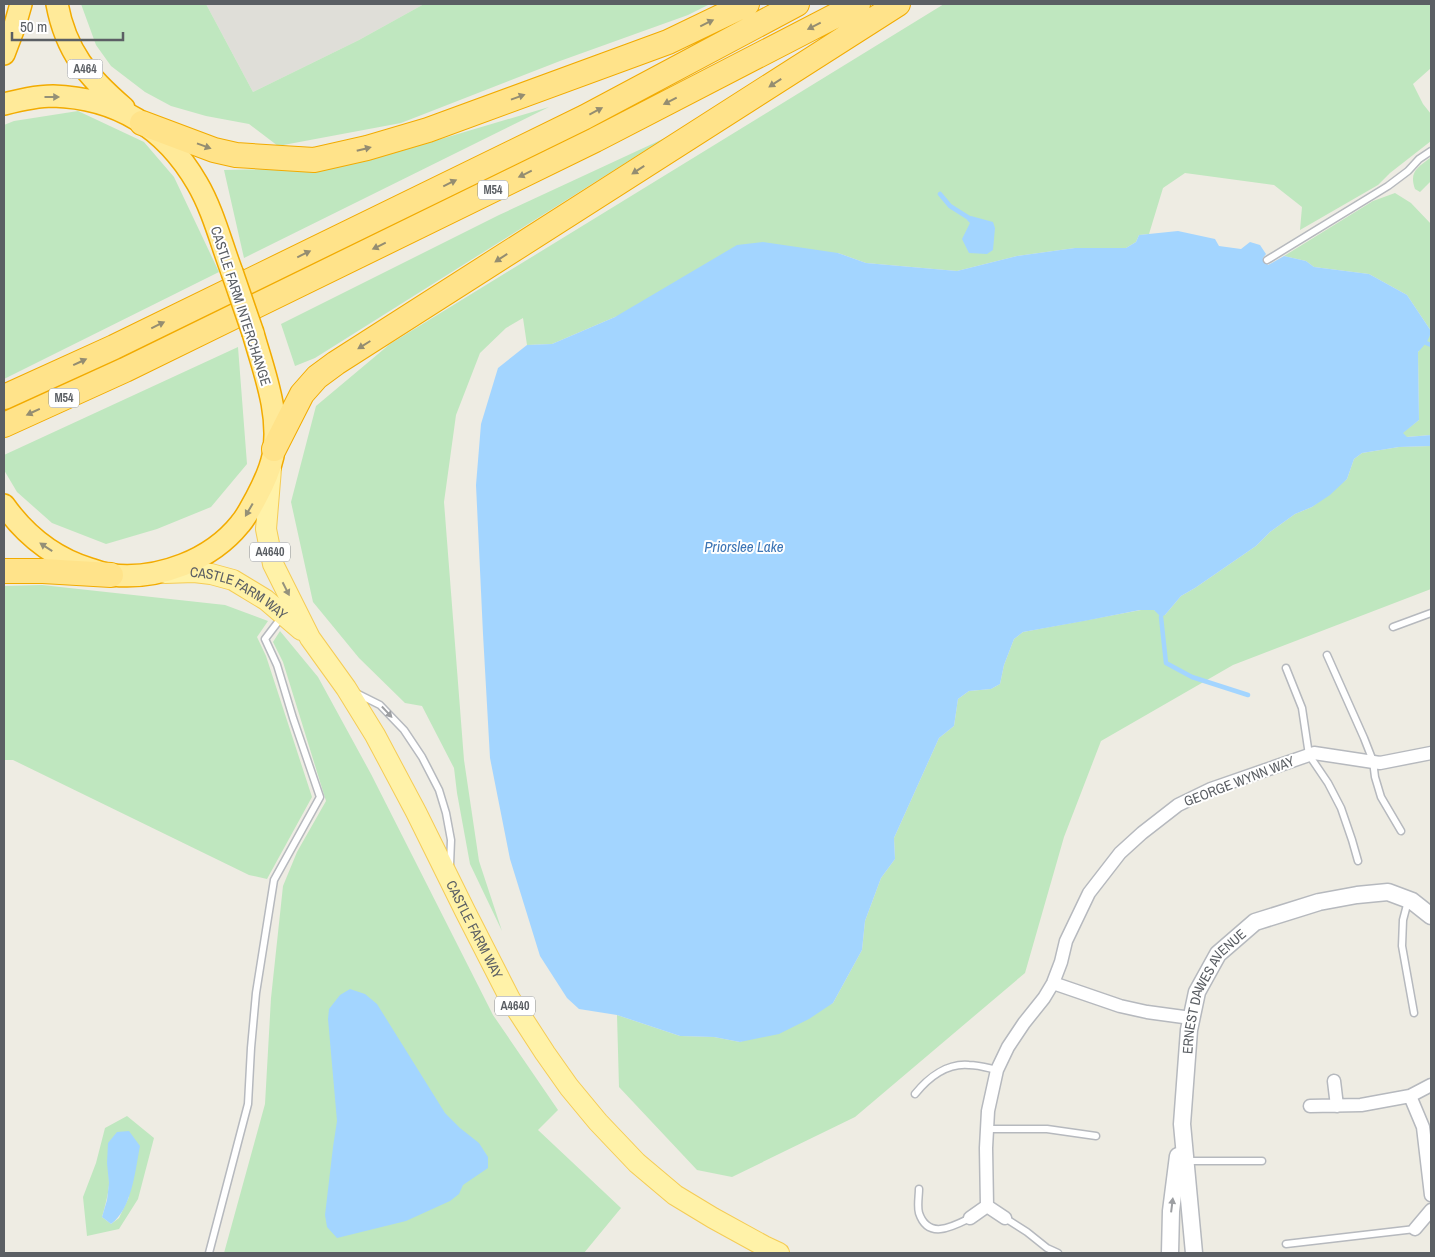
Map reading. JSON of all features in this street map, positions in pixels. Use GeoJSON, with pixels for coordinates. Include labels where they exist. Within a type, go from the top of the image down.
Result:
{"type":"FeatureCollection","features":[{"type":"Feature","properties":{"kind":"highway"},"geometry":{"type":"LineString","coordinates":[[4,54],[21,4]]}},
{"type":"Feature","properties":{"kind":"highway","name":"A464"},"geometry":{"type":"LineString","coordinates":[[57,4],[64,33],[77,58],[104,89],[139,120]]}},
{"type":"Feature","properties":{"kind":"highway"},"geometry":{"type":"LineString","coordinates":[[139,120],[214,150],[236,155],[314,160],[367,148],[428,130],[668,42],[747,4]]}},
{"type":"Feature","properties":{"kind":"highway","name":"M54"},"geometry":{"type":"LineString","coordinates":[[4,397],[114,347],[585,116],[797,4]]}},
{"type":"Feature","properties":{"kind":"highway","name":"M54"},"geometry":{"type":"LineString","coordinates":[[4,425],[125,370],[596,140],[858,4]]}},
{"type":"Feature","properties":{"kind":"highway"},"geometry":{"type":"LineString","coordinates":[[273,453],[302,394],[318,377],[336,363],[898,4]]}},
{"type":"Feature","properties":{"kind":"highway","name":"CASTLE FARM INTERCHANGE"},"geometry":{"type":"LineString","coordinates":[[4,104],[52,96],[87,100],[106,105],[139,120],[166,143],[189,170],[206,202],[253,334],[268,383],[274,426],[273,453],[260,489],[248,513],[229,536],[206,554],[190,562],[158,573],[111,575],[76,564],[49,550],[29,535],[19,526],[4,505]]}},
{"type":"Feature","properties":{"kind":"highway"},"geometry":{"type":"LineString","coordinates":[[4,571],[111,575]]}},
{"type":"Feature","properties":{"kind":"main road","name":"CASTLE FARM WAY"},"geometry":{"type":"LineString","coordinates":[[273,453],[266,529],[273,564],[310,638],[346,688],[379,742],[510,998],[545,1053],[570,1087],[598,1122],[638,1163],[675,1195],[713,1218],[779,1253]]}},
{"type":"Feature","properties":{"kind":"main road","name":"CASTLE FARM WAY"},"geometry":{"type":"LineString","coordinates":[[158,573],[194,572],[233,580],[266,600],[310,638]]}},
{"type":"Feature","properties":{"kind":"street","name":"GEORGE WYNN WAY"},"geometry":{"type":"LineString","coordinates":[[986,1206],[988,1111],[997,1070],[1008,1047],[1044,998],[1053,982],[1061,962],[1066,941],[1089,892],[1120,853],[1178,805],[1211,789],[1314,753],[1380,762],[1431,752]]}},
{"type":"Feature","properties":{"kind":"street","name":"ERNEST DAWES AVENUE"},"geometry":{"type":"LineString","coordinates":[[1194,1253],[1182,1124],[1189,1030],[1197,992],[1218,954],[1255,922],[1319,902],[1357,895],[1388,892],[1408,900],[1431,916]]}},
{"type":"Feature","properties":{"kind":"street"},"geometry":{"type":"LineString","coordinates":[[1053,982],[1120,1006],[1191,1018]]}},
{"type":"Feature","properties":{"kind":"street"},"geometry":{"type":"LineString","coordinates":[[1334,1081],[1337,1106]]}},
{"type":"Feature","properties":{"kind":"street"},"geometry":{"type":"LineString","coordinates":[[1310,1106],[1360,1105],[1410,1096],[1431,1085]]}},
{"type":"Feature","properties":{"kind":"street"},"geometry":{"type":"LineString","coordinates":[[1410,1096],[1423,1126],[1431,1195]]}},
{"type":"Feature","properties":{"kind":"street"},"geometry":{"type":"LineString","coordinates":[[1170,1253],[1171,1211],[1182,1124]]}},
{"type":"Feature","properties":{"kind":"street"},"geometry":{"type":"LineString","coordinates":[[970,1218],[986,1206],[1005,1218]]}},
{"type":"Feature","properties":{"kind":"street"},"geometry":{"type":"LineString","coordinates":[[1416,1229],[1431,1210]]}},
{"type":"Feature","properties":{"kind":"lane"},"geometry":{"type":"LineString","coordinates":[[1267,260],[1388,186],[1431,151]]}},
{"type":"Feature","properties":{"kind":"lane"},"geometry":{"type":"LineString","coordinates":[[1393,627],[1431,613]]}},
{"type":"Feature","properties":{"kind":"lane"},"geometry":{"type":"LineString","coordinates":[[209,1253],[248,1104],[250,1048],[256,993],[274,880],[320,797],[277,665],[265,639],[284,614]]}},
{"type":"Feature","properties":{"kind":"lane"},"geometry":{"type":"LineString","coordinates":[[1327,655],[1373,761],[1375,777],[1381,797],[1401,831]]}},
{"type":"Feature","properties":{"kind":"lane"},"geometry":{"type":"LineString","coordinates":[[1286,668],[1302,708],[1309,755],[1328,783],[1341,808],[1358,861]]}},
{"type":"Feature","properties":{"kind":"lane"},"geometry":{"type":"LineString","coordinates":[[346,688],[380,705],[404,730],[422,757],[439,790],[446,813],[451,840],[449,878]]}},
{"type":"Feature","properties":{"kind":"lane"},"geometry":{"type":"LineString","coordinates":[[1408,900],[1402,920],[1402,946],[1414,1013]]}},
{"type":"Feature","properties":{"kind":"lane"},"geometry":{"type":"LineString","coordinates":[[915,1094],[922,1086],[945,1069],[958,1065],[970,1065],[997,1070]]}},
{"type":"Feature","properties":{"kind":"lane"},"geometry":{"type":"LineString","coordinates":[[987,1129],[1047,1129],[1096,1136]]}},
{"type":"Feature","properties":{"kind":"lane"},"geometry":{"type":"LineString","coordinates":[[1186,1161],[1262,1161]]}},
{"type":"Feature","properties":{"kind":"lane"},"geometry":{"type":"LineString","coordinates":[[919,1189],[919,1212],[925,1224],[934,1230],[957,1225],[970,1218]]}},
{"type":"Feature","properties":{"kind":"lane"},"geometry":{"type":"LineString","coordinates":[[1005,1218],[1047,1248],[1058,1253]]}},
{"type":"Feature","properties":{"kind":"lane"},"geometry":{"type":"LineString","coordinates":[[1286,1244],[1416,1229]]}},
{"type":"Feature","properties":{"kind":"shaded area"},"geometry":{"type":"Polygon","coordinates":[[[206,4],[424,4],[359,40],[253,92],[206,4]]]}},
{"type":"Feature","properties":{"kind":"green space"},"geometry":{"type":"Polygon","coordinates":[[[81,4],[206,4],[253,92],[359,40],[424,4],[710,4],[688,15],[560,61],[401,123],[278,146],[249,124],[206,116],[171,106],[145,92],[111,66],[96,45],[81,4]]]}},
{"type":"Feature","properties":{"kind":"green space"},"geometry":{"type":"Polygon","coordinates":[[[944,4],[1431,4],[1431,68],[1413,84],[1423,104],[1431,114],[1431,141],[1390,173],[1378,185],[1300,230],[1302,207],[1274,185],[1185,173],[1163,188],[1149,234],[1139,235],[1136,242],[1126,248],[1075,248],[1017,256],[957,271],[866,263],[838,253],[615,317],[552,344],[527,345],[523,318],[506,328],[480,353],[456,415],[444,502],[464,760],[479,861],[502,931],[470,864],[454,768],[422,706],[405,703],[359,658],[313,602],[291,502],[316,406],[390,344],[944,4]]]}},
{"type":"Feature","properties":{"kind":"green space"},"geometry":{"type":"Polygon","coordinates":[[[549,107],[244,258],[224,170],[323,168],[367,161],[549,107]]]}},
{"type":"Feature","properties":{"kind":"green space"},"geometry":{"type":"Polygon","coordinates":[[[78,111],[144,142],[174,177],[219,272],[4,379],[4,125],[14,121],[78,111]]]}},
{"type":"Feature","properties":{"kind":"green space"},"geometry":{"type":"Polygon","coordinates":[[[665,138],[315,358],[295,366],[281,324],[499,215],[665,138]]]}},
{"type":"Feature","properties":{"kind":"green space"},"geometry":{"type":"Polygon","coordinates":[[[1430,158],[1431,181],[1420,192],[1415,189],[1413,183],[1414,174],[1430,158]]]}},
{"type":"Feature","properties":{"kind":"green space"},"geometry":{"type":"Polygon","coordinates":[[[1395,193],[1411,203],[1431,224],[1431,331],[1407,295],[1369,274],[1314,267],[1306,261],[1284,256],[1373,201],[1395,193]]]}},
{"type":"Feature","properties":{"kind":"green space"},"geometry":{"type":"Polygon","coordinates":[[[1431,333],[1431,435],[1406,437],[1402,433],[1419,420],[1418,352],[1431,333]]]}},
{"type":"Feature","properties":{"kind":"green space"},"geometry":{"type":"Polygon","coordinates":[[[238,347],[247,464],[211,507],[157,529],[106,544],[52,523],[17,492],[4,470],[4,455],[238,347]]]}},
{"type":"Feature","properties":{"kind":"green space"},"geometry":{"type":"Polygon","coordinates":[[[1431,446],[1431,589],[1233,665],[1101,741],[1064,837],[1025,973],[855,1117],[732,1177],[697,1170],[619,1087],[617,1015],[680,1036],[714,1037],[740,1042],[833,1003],[862,950],[865,921],[881,878],[895,859],[894,838],[939,738],[954,726],[958,699],[969,691],[991,689],[1000,684],[1004,665],[1014,639],[1023,632],[1141,610],[1154,610],[1165,615],[1181,596],[1256,546],[1270,532],[1295,514],[1312,507],[1347,479],[1354,459],[1362,453],[1399,447],[1431,446]]]}},
{"type":"Feature","properties":{"kind":"green space"},"geometry":{"type":"Polygon","coordinates":[[[42,585],[225,605],[268,621],[257,637],[266,656],[312,797],[267,879],[249,875],[13,760],[4,760],[4,586],[42,585]]]}},
{"type":"Feature","properties":{"kind":"green space"},"geometry":{"type":"Polygon","coordinates":[[[280,631],[318,677],[371,774],[493,1015],[558,1110],[538,1130],[621,1208],[584,1253],[224,1253],[265,1104],[271,998],[283,886],[297,852],[326,801],[283,662],[273,642],[280,631]]]}},
{"type":"Feature","properties":{"kind":"green space"},"geometry":{"type":"Polygon","coordinates":[[[127,1116],[154,1138],[138,1199],[119,1229],[87,1236],[83,1197],[96,1163],[105,1128],[127,1116]],[[108,1143],[109,1185],[102,1217],[111,1224],[119,1218],[129,1197],[108,1143]]]}},
{"type":"Feature","properties":{"kind":"water"},"geometry":{"type":"Polygon","coordinates":[[[971,216],[993,222],[995,228],[993,250],[987,254],[969,253],[962,239],[970,223],[967,220],[971,216]]]}},
{"type":"Feature","properties":{"kind":"water","name":"Priorslee Lake"},"geometry":{"type":"Polygon","coordinates":[[[1178,231],[1215,239],[1219,246],[1241,249],[1250,242],[1260,245],[1266,254],[1263,258],[1268,265],[1284,256],[1306,261],[1314,267],[1369,274],[1407,295],[1431,331],[1428,340],[1418,352],[1419,420],[1403,433],[1407,437],[1431,435],[1431,446],[1399,447],[1362,453],[1354,459],[1347,479],[1330,495],[1312,507],[1295,514],[1270,532],[1256,546],[1181,596],[1165,615],[1161,617],[1154,610],[1140,610],[1023,632],[1014,639],[1004,665],[1000,684],[991,689],[969,691],[958,699],[954,726],[939,738],[894,838],[895,859],[881,878],[865,921],[862,950],[833,1003],[809,1019],[779,1034],[740,1042],[714,1037],[680,1036],[617,1015],[579,1009],[567,998],[540,956],[510,859],[490,758],[476,485],[481,424],[498,368],[527,345],[552,344],[615,317],[737,245],[763,242],[838,253],[866,263],[957,271],[1017,256],[1075,248],[1126,248],[1136,242],[1139,235],[1178,231]]]}},
{"type":"Feature","properties":{"kind":"water"},"geometry":{"type":"Polygon","coordinates":[[[350,989],[365,994],[377,1004],[445,1113],[479,1143],[488,1157],[488,1168],[463,1185],[459,1194],[450,1201],[406,1221],[337,1238],[327,1227],[325,1215],[337,1121],[328,1019],[329,1009],[340,995],[350,989]]]}},
{"type":"Feature","properties":{"kind":"water"},"geometry":{"type":"Polygon","coordinates":[[[129,1131],[140,1146],[132,1189],[124,1209],[111,1224],[102,1217],[109,1183],[108,1143],[117,1132],[129,1131]]]}},
{"type":"Feature","properties":{"kind":"waterway"},"geometry":{"type":"LineString","coordinates":[[940,194],[950,206],[969,218]]}},
{"type":"Feature","properties":{"kind":"waterway"},"geometry":{"type":"LineString","coordinates":[[1426,343],[1431,345]]}},
{"type":"Feature","properties":{"kind":"waterway"},"geometry":{"type":"LineString","coordinates":[[1161,617],[1166,663],[1192,677],[1248,695]]}}]}
